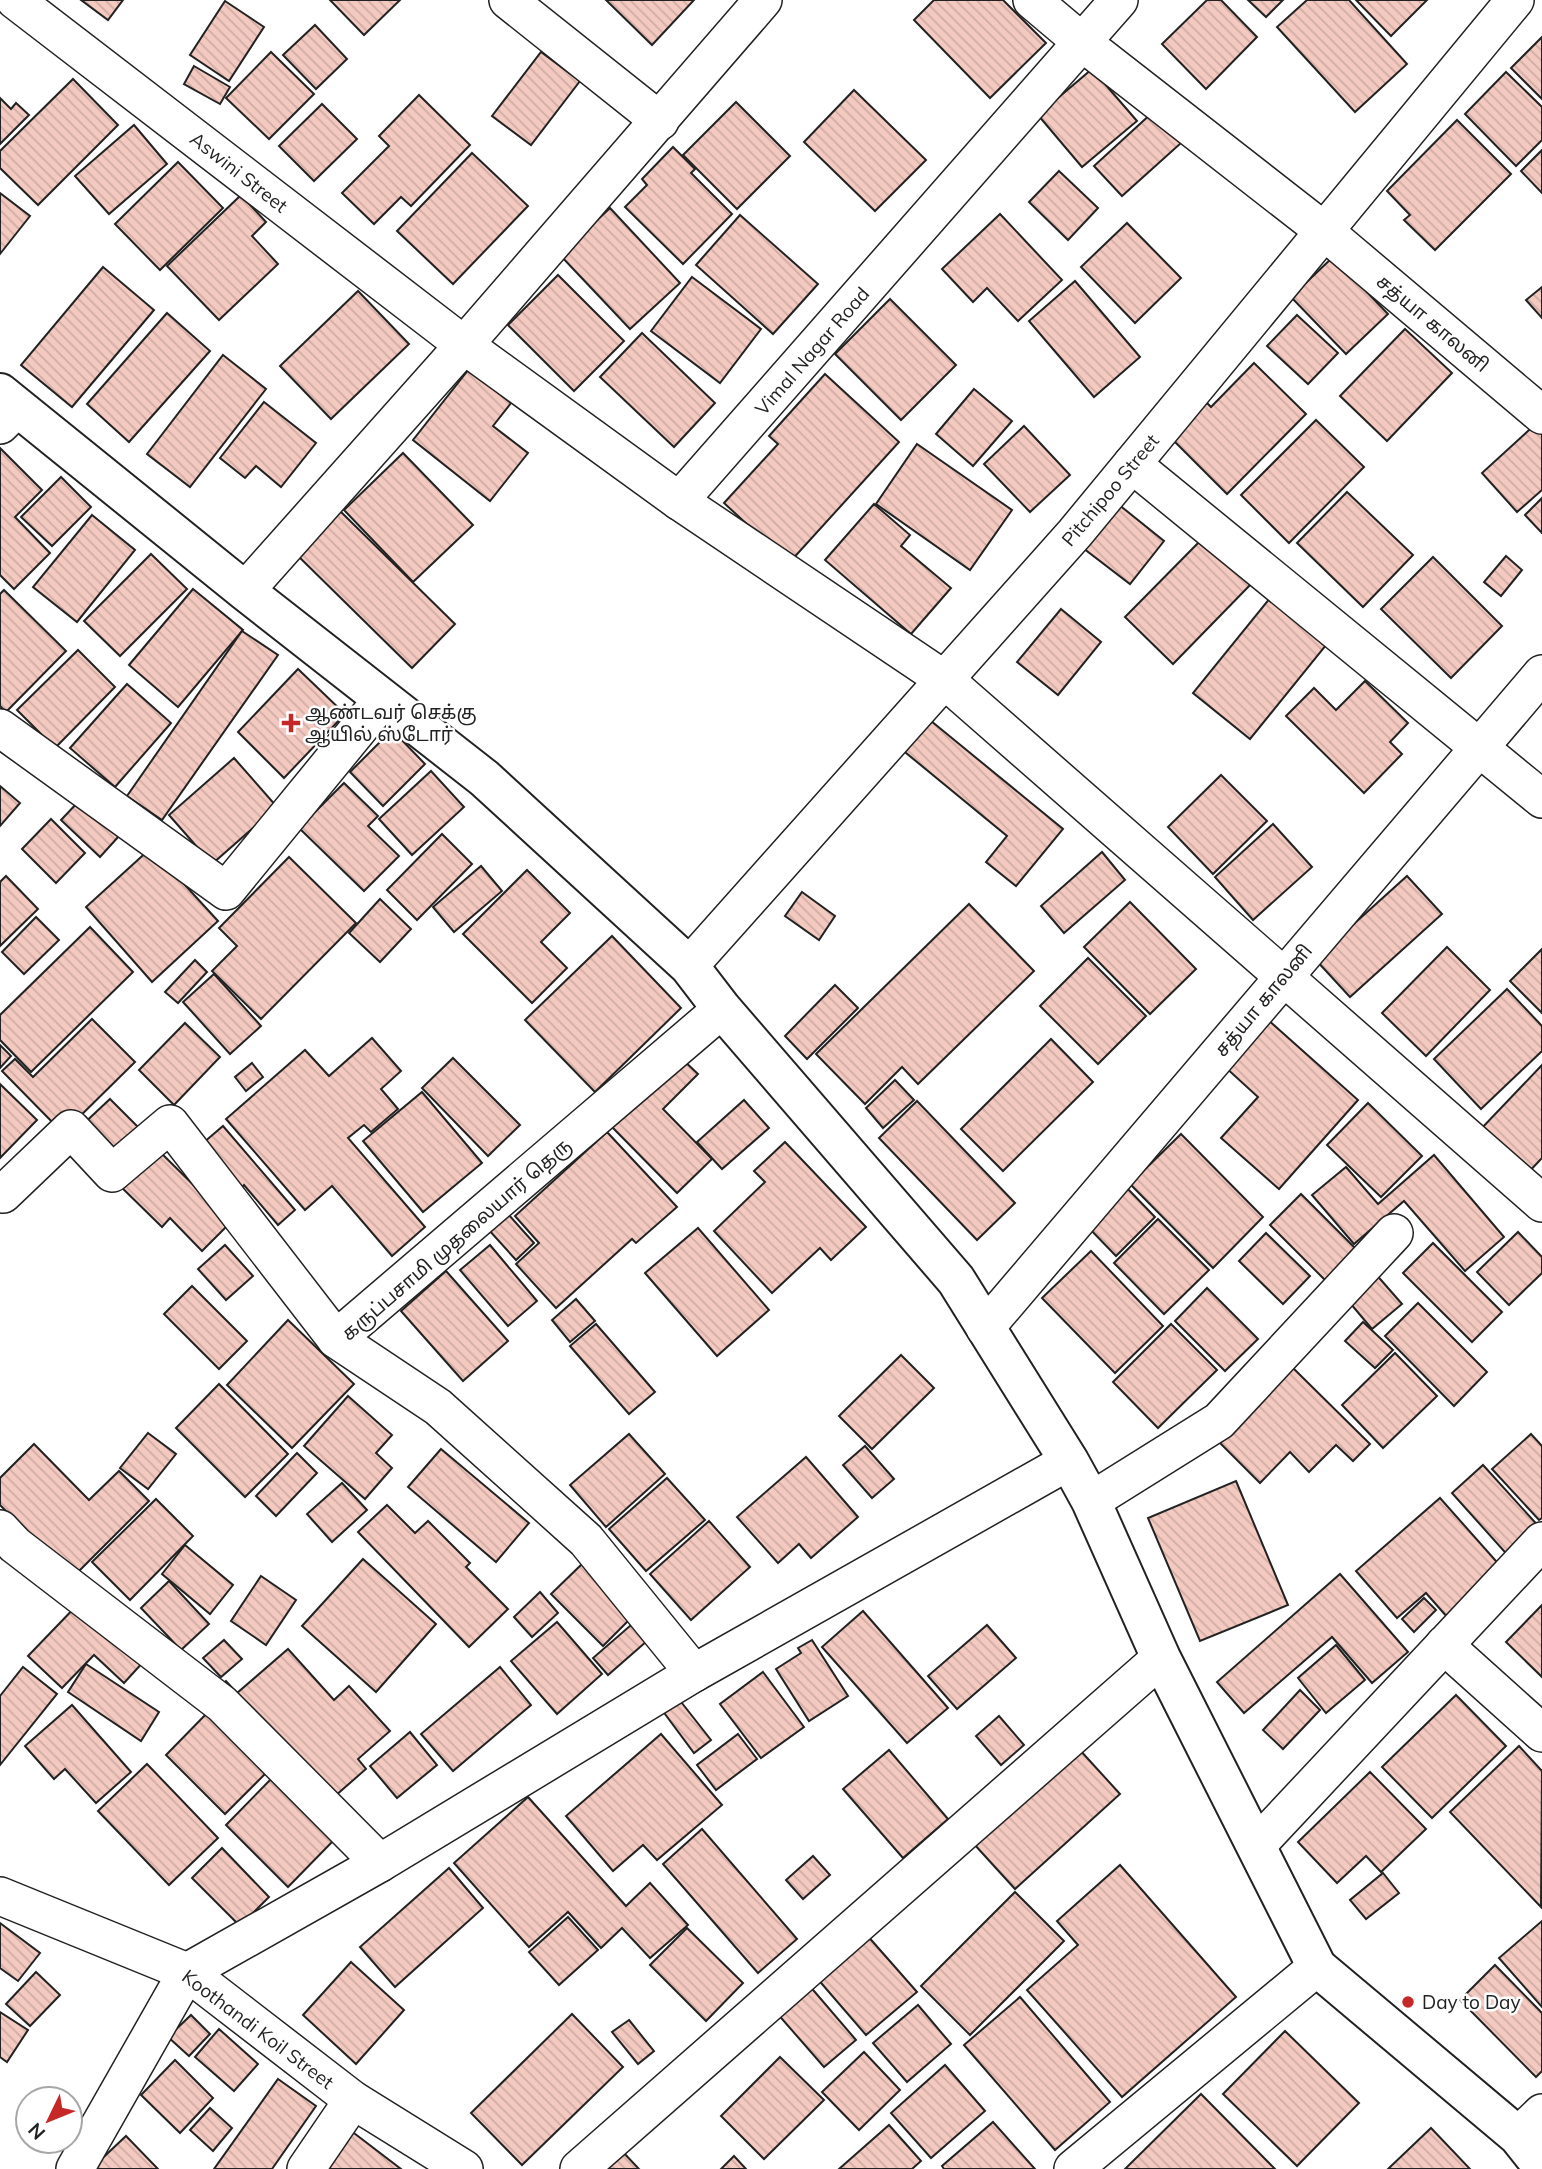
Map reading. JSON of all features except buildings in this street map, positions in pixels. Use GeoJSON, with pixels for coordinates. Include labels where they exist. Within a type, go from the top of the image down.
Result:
{"type":"FeatureCollection","features":[{"type":"Feature","properties":{"kind":"main road"},"geometry":{"type":"LineString","coordinates":[[6,409],[484,778],[689,966],[722,1009],[956,1280],[1091,1500],[1161,1658],[1317,1967],[1530,2124],[1542,2166]]}},
{"type":"Feature","properties":{"kind":"street"},"geometry":{"type":"LineString","coordinates":[[0,12],[9,0]]}},
{"type":"Feature","properties":{"kind":"street","name":"Aswini Street"},"geometry":{"type":"LineString","coordinates":[[15,0],[464,345]]}},
{"type":"Feature","properties":{"kind":"street"},"geometry":{"type":"LineString","coordinates":[[508,0],[660,121]]}},
{"type":"Feature","properties":{"kind":"street"},"geometry":{"type":"LineString","coordinates":[[245,591],[464,345],[763,0]]}},
{"type":"Feature","properties":{"kind":"street","name":"சத்யா காலனி"},"geometry":{"type":"LineString","coordinates":[[1032,0],[1324,231],[1542,415]]}},
{"type":"Feature","properties":{"kind":"street","name":"Vimal Nagar Road"},"geometry":{"type":"LineString","coordinates":[[679,501],[1119,0]]}},
{"type":"Feature","properties":{"kind":"street","name":"Pitchipoo Street"},"geometry":{"type":"LineString","coordinates":[[689,966],[1075,533],[1515,0]]}},
{"type":"Feature","properties":{"kind":"street"},"geometry":{"type":"LineString","coordinates":[[464,345],[679,501],[944,680],[1542,1203]]}},
{"type":"Feature","properties":{"kind":"street"},"geometry":{"type":"LineString","coordinates":[[1132,464],[1542,799]]}},
{"type":"Feature","properties":{"kind":"street","name":"சத்யா காலனி"},"geometry":{"type":"LineString","coordinates":[[985,1328],[1542,674]]}},
{"type":"Feature","properties":{"kind":"street"},"geometry":{"type":"LineString","coordinates":[[0,728],[226,891],[383,699]]}},
{"type":"Feature","properties":{"kind":"street","name":"கருப்பசாமி முதலையார் தெரு"},"geometry":{"type":"LineString","coordinates":[[694,1673],[586,1541],[438,1407],[336,1339],[722,1009]]}},
{"type":"Feature","properties":{"kind":"street"},"geometry":{"type":"LineString","coordinates":[[1,1194],[71,1129],[112,1173],[170,1124],[336,1339]]}},
{"type":"Feature","properties":{"kind":"street"},"geometry":{"type":"LineString","coordinates":[[1091,1500],[1219,1421],[1394,1233]]}},
{"type":"Feature","properties":{"kind":"street"},"geometry":{"type":"LineString","coordinates":[[75,2169],[187,1972],[380,1863],[694,1673],[1069,1461]]}},
{"type":"Feature","properties":{"kind":"street"},"geometry":{"type":"LineString","coordinates":[[0,1529],[15,1545],[222,1704],[380,1863]]}},
{"type":"Feature","properties":{"kind":"street"},"geometry":{"type":"LineString","coordinates":[[1256,1846],[1542,1541]]}},
{"type":"Feature","properties":{"kind":"street"},"geometry":{"type":"LineString","coordinates":[[1444,1645],[1542,1733]]}},
{"type":"Feature","properties":{"kind":"street"},"geometry":{"type":"LineString","coordinates":[[579,2169],[1161,1658]]}},
{"type":"Feature","properties":{"kind":"street","name":"Koothandi Koil Street"},"geometry":{"type":"LineString","coordinates":[[0,1896],[187,1972],[354,2100],[464,2169]]}},
{"type":"Feature","properties":{"kind":"street"},"geometry":{"type":"LineString","coordinates":[[1073,2169],[1317,1967]]}},
{"type":"Feature","properties":{"kind":"street"},"geometry":{"type":"LineString","coordinates":[[306,2169],[354,2100]]}},
{"type":"Feature","properties":{"kind":"place","name":"ஆண்டவர் செக்கு ஆயில் ஸ்டோர்"},"geometry":{"type":"Point","coordinates":[291,723]}},
{"type":"Feature","properties":{"kind":"place","name":"Day to Day"},"geometry":{"type":"Point","coordinates":[1408,2002]}}]}
